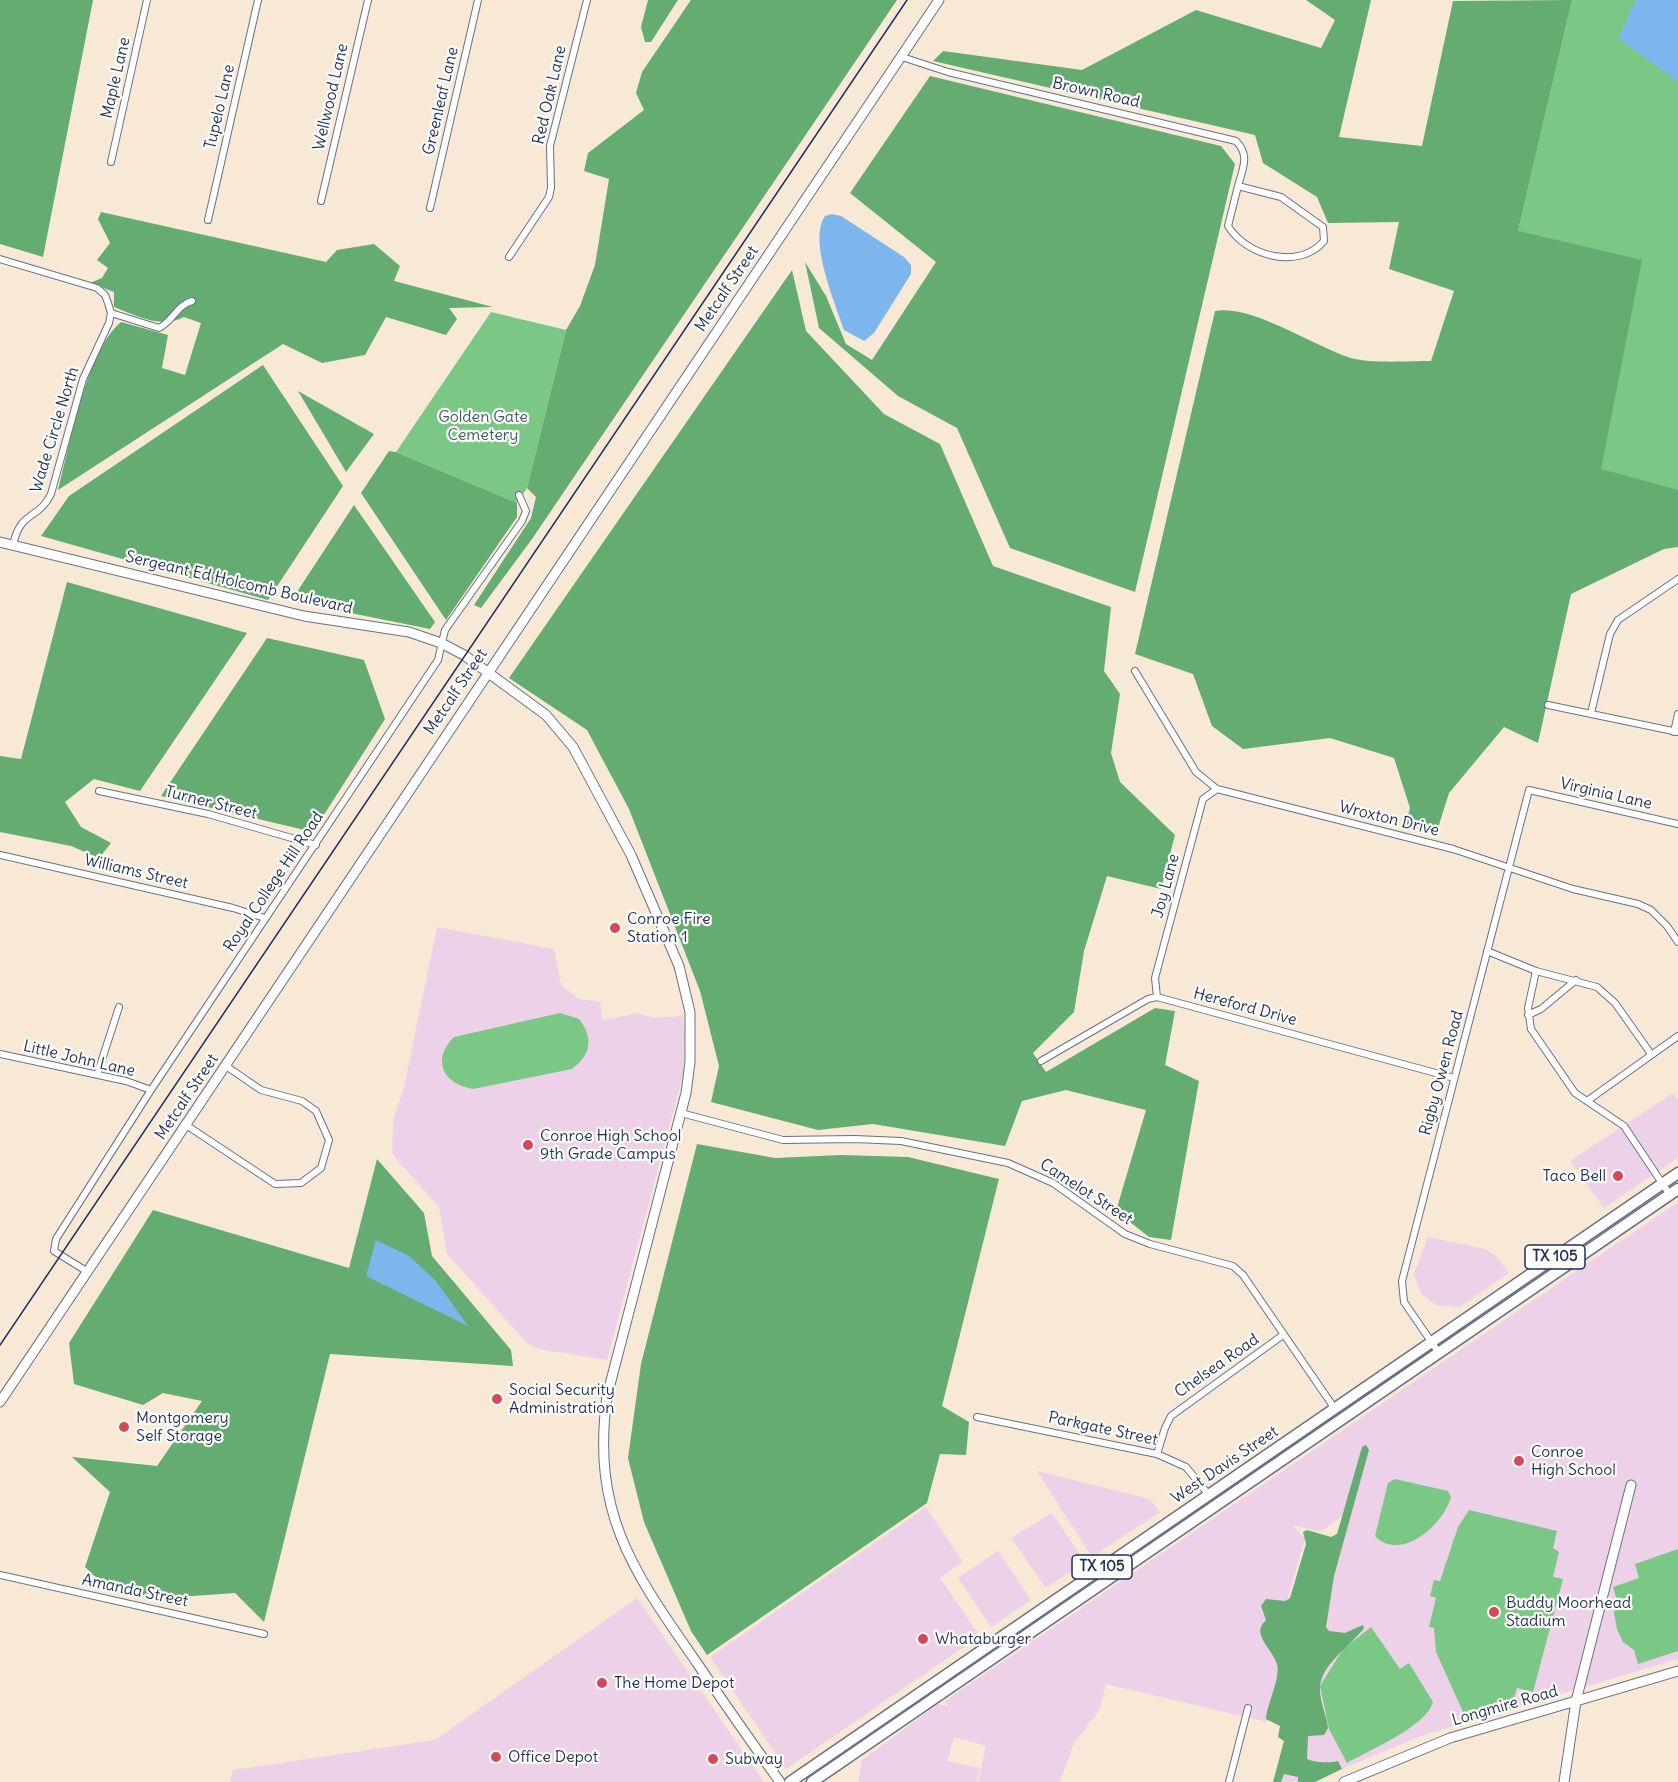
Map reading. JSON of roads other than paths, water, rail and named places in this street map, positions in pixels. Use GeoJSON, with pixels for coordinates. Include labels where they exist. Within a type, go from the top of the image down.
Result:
{"type":"FeatureCollection","features":[{"type":"Feature","properties":{"kind":"main road","name":"West Davis Street"},"geometry":{"type":"LineString","coordinates":[[790,1782],[1678,1173]]}},
{"type":"Feature","properties":{"kind":"main road","name":"West Davis Street"},"geometry":{"type":"LineString","coordinates":[[813,1782],[1674,1192]]}},
{"type":"Feature","properties":{"kind":"main road"},"geometry":{"type":"LineString","coordinates":[[1510,1305],[1514,1296],[1556,1267],[1556,1256]]}},
{"type":"Feature","properties":{"kind":"main road"},"geometry":{"type":"LineString","coordinates":[[1293,1452],[1296,1445],[1334,1418],[1335,1409]]}},
{"type":"Feature","properties":{"kind":"main road"},"geometry":{"type":"LineString","coordinates":[[1212,1507],[1219,1495],[1250,1472],[1258,1461]]}},
{"type":"Feature","properties":{"kind":"main road"},"geometry":{"type":"LineString","coordinates":[[1164,1540],[1170,1530],[1202,1508],[1208,1494]]}},
{"type":"Feature","properties":{"kind":"main road"},"geometry":{"type":"LineString","coordinates":[[995,1656],[1005,1643],[1045,1615],[1047,1604]]}},
{"type":"Feature","properties":{"kind":"street","name":"Maple Lane"},"geometry":{"type":"LineString","coordinates":[[111,162],[147,0]]}},
{"type":"Feature","properties":{"kind":"street","name":"Tupelo Lane"},"geometry":{"type":"LineString","coordinates":[[208,220],[258,0]]}},
{"type":"Feature","properties":{"kind":"street","name":"Wellwood Lane"},"geometry":{"type":"LineString","coordinates":[[321,201],[368,0]]}},
{"type":"Feature","properties":{"kind":"street","name":"Greenleaf Lane"},"geometry":{"type":"LineString","coordinates":[[430,208],[478,0]]}},
{"type":"Feature","properties":{"kind":"street","name":"Red Oak Lane"},"geometry":{"type":"LineString","coordinates":[[509,256],[549,197],[551,188],[550,146],[586,0]]}},
{"type":"Feature","properties":{"kind":"street","name":"Metcalf Street"},"geometry":{"type":"LineString","coordinates":[[0,1402],[939,0]]}},
{"type":"Feature","properties":{"kind":"street","name":"Brown Road"},"geometry":{"type":"LineString","coordinates":[[902,57],[948,72],[1236,141],[1244,148],[1246,158],[1238,186],[1228,226],[1236,237],[1255,248],[1282,257],[1302,257],[1324,241],[1323,227],[1291,201],[1238,186]]}},
{"type":"Feature","properties":{"kind":"street"},"geometry":{"type":"LineString","coordinates":[[0,259],[97,288],[105,296],[111,313],[159,328],[168,322],[182,305],[192,301]]}},
{"type":"Feature","properties":{"kind":"street","name":"Wade Circle North"},"geometry":{"type":"LineString","coordinates":[[12,545],[21,522],[42,509],[51,494],[83,379],[109,323],[111,313]]}},
{"type":"Feature","properties":{"kind":"street","name":"Royal College Hill Road"},"geometry":{"type":"LineString","coordinates":[[88,1272],[54,1251],[56,1239],[151,1090],[438,660],[445,630],[522,521],[526,511],[519,495]]}},
{"type":"Feature","properties":{"kind":"street","name":"Sergeant Ed Holcomb Boulevard"},"geometry":{"type":"LineString","coordinates":[[0,542],[304,616],[409,632],[441,642],[546,715],[558,726],[573,747],[632,855],[685,986],[691,1041],[686,1093],[607,1396],[603,1448],[607,1490],[622,1544],[640,1580],[780,1782]]}},
{"type":"Feature","properties":{"kind":"street"},"geometry":{"type":"LineString","coordinates":[[1591,713],[1610,634],[1618,620],[1678,579]]}},
{"type":"Feature","properties":{"kind":"street","name":"Wroxton Drive"},"geometry":{"type":"LineString","coordinates":[[1135,671],[1196,772],[1216,789],[1509,865],[1573,889],[1638,904],[1651,910],[1667,926],[1678,942]]}},
{"type":"Feature","properties":{"kind":"street"},"geometry":{"type":"LineString","coordinates":[[1548,705],[1676,732],[1678,714]]}},
{"type":"Feature","properties":{"kind":"street","name":"Joy Lane"},"geometry":{"type":"LineString","coordinates":[[1157,997],[1155,978],[1203,799],[1216,789]]}},
{"type":"Feature","properties":{"kind":"street","name":"Turner Street"},"geometry":{"type":"LineString","coordinates":[[99,790],[208,814],[316,845]]}},
{"type":"Feature","properties":{"kind":"street","name":"Rigby Owen Road"},"geometry":{"type":"LineString","coordinates":[[1439,1353],[1404,1302],[1402,1281],[1529,790]]}},
{"type":"Feature","properties":{"kind":"street","name":"Virginia Lane"},"geometry":{"type":"LineString","coordinates":[[1529,790],[1678,824]]}},
{"type":"Feature","properties":{"kind":"street","name":"Williams Street"},"geometry":{"type":"LineString","coordinates":[[0,855],[233,908],[265,918]]}},
{"type":"Feature","properties":{"kind":"street"},"geometry":{"type":"LineString","coordinates":[[1488,951],[1536,971],[1597,987],[1607,995],[1651,1054]]}},
{"type":"Feature","properties":{"kind":"street"},"geometry":{"type":"LineString","coordinates":[[1536,971],[1528,1015],[1531,1029],[1568,1084],[1587,1101],[1624,1126],[1663,1183],[1674,1192]]}},
{"type":"Feature","properties":{"kind":"street"},"geometry":{"type":"LineString","coordinates":[[1528,1015],[1541,1008],[1576,980]]}},
{"type":"Feature","properties":{"kind":"street"},"geometry":{"type":"LineString","coordinates":[[1041,1061],[1148,999],[1157,997]]}},
{"type":"Feature","properties":{"kind":"street","name":"Hereford Drive"},"geometry":{"type":"LineString","coordinates":[[1157,997],[1454,1078]]}},
{"type":"Feature","properties":{"kind":"street"},"geometry":{"type":"LineString","coordinates":[[97,1075],[119,1007]]}},
{"type":"Feature","properties":{"kind":"street"},"geometry":{"type":"LineString","coordinates":[[1587,1101],[1678,1036]]}},
{"type":"Feature","properties":{"kind":"street","name":"Little John Lane"},"geometry":{"type":"LineString","coordinates":[[0,1054],[97,1075],[151,1090]]}},
{"type":"Feature","properties":{"kind":"street"},"geometry":{"type":"LineString","coordinates":[[186,1125],[275,1184],[301,1183],[321,1168],[328,1140],[316,1111],[302,1101],[261,1090],[226,1066]]}},
{"type":"Feature","properties":{"kind":"street","name":"Camelot Street"},"geometry":{"type":"LineString","coordinates":[[681,1113],[783,1140],[855,1138],[901,1141],[1008,1163],[1053,1183],[1125,1234],[1150,1244],[1233,1266],[1243,1275],[1335,1409]]}},
{"type":"Feature","properties":{"kind":"street","name":"Chelsea Road"},"geometry":{"type":"LineString","coordinates":[[1157,1454],[1171,1416],[1283,1335]]}},
{"type":"Feature","properties":{"kind":"street","name":"Parkgate Street"},"geometry":{"type":"LineString","coordinates":[[977,1417],[1157,1454],[1186,1467],[1208,1494]]}},
{"type":"Feature","properties":{"kind":"street"},"geometry":{"type":"LineString","coordinates":[[1564,1782],[1576,1701],[1631,1485]]}},
{"type":"Feature","properties":{"kind":"street","name":"Amanda Street"},"geometry":{"type":"LineString","coordinates":[[0,1575],[264,1634]]}},
{"type":"Feature","properties":{"kind":"street","name":"Longmire Road"},"geometry":{"type":"LineString","coordinates":[[1344,1782],[1449,1738],[1678,1671]]}},
{"type":"Feature","properties":{"kind":"street"},"geometry":{"type":"LineString","coordinates":[[1228,1782],[1248,1708]]}},
{"type":"Feature","properties":{"kind":"water"},"geometry":{"type":"Polygon","coordinates":[[[1636,0],[1678,0],[1678,82],[1618,38],[1636,0]]]}},
{"type":"Feature","properties":{"kind":"water"},"geometry":{"type":"Polygon","coordinates":[[[832,214],[841,216],[904,257],[911,265],[911,274],[874,333],[864,341],[844,330],[825,272],[821,255],[821,227],[825,216],[832,214]]]}},
{"type":"Feature","properties":{"kind":"water"},"geometry":{"type":"Polygon","coordinates":[[[376,1240],[409,1256],[436,1281],[468,1326],[366,1276],[376,1240]]]}},
{"type":"Feature","properties":{"kind":"railway"},"geometry":{"type":"LineString","coordinates":[[0,1345],[907,0]]}},
{"type":"Feature","properties":{"kind":"place","name":"Conroe Fire Station 1"},"geometry":{"type":"Point","coordinates":[615,928]}},
{"type":"Feature","properties":{"kind":"place","name":"Conroe High School 9th Grade Campus"},"geometry":{"type":"Point","coordinates":[528,1145]}},
{"type":"Feature","properties":{"kind":"place","name":"Taco Bell"},"geometry":{"type":"Point","coordinates":[1618,1176]}},
{"type":"Feature","properties":{"kind":"place","name":"Social Security Administration"},"geometry":{"type":"Point","coordinates":[497,1399]}},
{"type":"Feature","properties":{"kind":"place","name":"Montgomery Self Storage"},"geometry":{"type":"Point","coordinates":[124,1427]}},
{"type":"Feature","properties":{"kind":"place","name":"Conroe High School"},"geometry":{"type":"Point","coordinates":[1519,1461]}},
{"type":"Feature","properties":{"kind":"place","name":"Buddy Moorhead Stadium"},"geometry":{"type":"Point","coordinates":[1494,1612]}},
{"type":"Feature","properties":{"kind":"place","name":"Whataburger"},"geometry":{"type":"Point","coordinates":[923,1639]}},
{"type":"Feature","properties":{"kind":"place","name":"The Home Depot"},"geometry":{"type":"Point","coordinates":[602,1683]}},
{"type":"Feature","properties":{"kind":"place","name":"Office Depot"},"geometry":{"type":"Point","coordinates":[496,1757]}},
{"type":"Feature","properties":{"kind":"place","name":"Subway"},"geometry":{"type":"Point","coordinates":[713,1759]}},
{"type":"Feature","properties":{"kind":"park label","name":"Golden Gate Cemetery"},"geometry":{"type":"Point","coordinates":[483,426]}}]}
